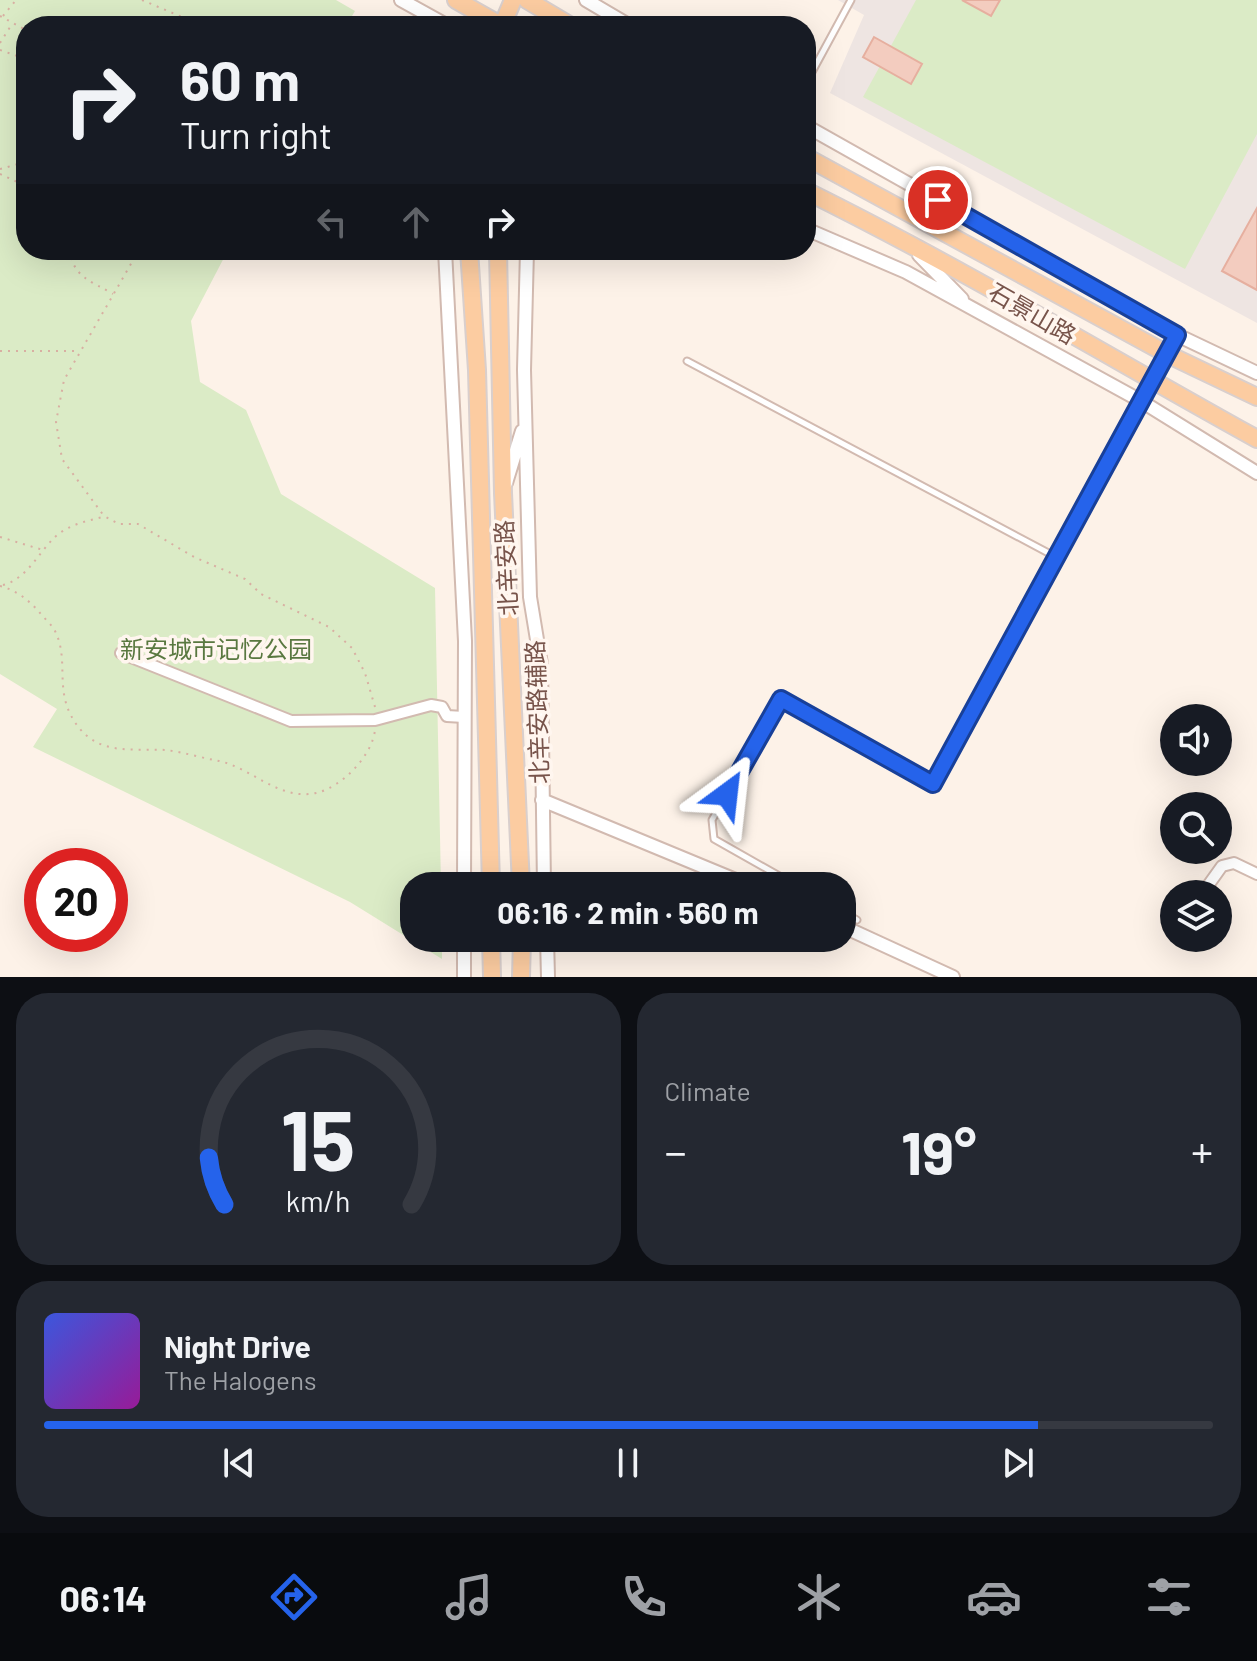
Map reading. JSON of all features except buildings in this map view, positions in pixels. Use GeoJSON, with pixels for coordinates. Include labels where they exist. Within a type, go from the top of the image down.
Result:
{"type":"FeatureCollection","features":[{"type":"Feature","properties":{"kind":"main road"},"geometry":{"type":"LineString","coordinates":[[527,0],[554,16]]}},
{"type":"Feature","properties":{"kind":"main road"},"geometry":{"type":"LineString","coordinates":[[467,3],[487,16]]}},
{"type":"Feature","properties":{"kind":"main road","name":"石景山路"},"geometry":{"type":"LineString","coordinates":[[816,162],[1167,354],[1257,397]]}},
{"type":"Feature","properties":{"kind":"main road","name":"石景山路"},"geometry":{"type":"LineString","coordinates":[[816,196],[903,239],[1151,382],[1257,439]]}},
{"type":"Feature","properties":{"kind":"main road","name":"北辛安路"},"geometry":{"type":"LineString","coordinates":[[470,260],[477,370],[491,872]]}},
{"type":"Feature","properties":{"kind":"main road","name":"北辛安路"},"geometry":{"type":"LineString","coordinates":[[498,260],[503,493],[520,872]]}},
{"type":"Feature","properties":{"kind":"main road"},"geometry":{"type":"LineString","coordinates":[[491,952],[492,977]]}},
{"type":"Feature","properties":{"kind":"main road"},"geometry":{"type":"LineString","coordinates":[[521,977],[522,952]]}},
{"type":"Feature","properties":{"kind":"street"},"geometry":{"type":"LineString","coordinates":[[401,0],[430,16]]}},
{"type":"Feature","properties":{"kind":"street"},"geometry":{"type":"LineString","coordinates":[[586,0],[613,16]]}},
{"type":"Feature","properties":{"kind":"street"},"geometry":{"type":"LineString","coordinates":[[816,132],[1177,335],[1257,373]]}},
{"type":"Feature","properties":{"kind":"street"},"geometry":{"type":"LineString","coordinates":[[816,233],[906,272],[969,306],[1141,401],[1257,473]]}},
{"type":"Feature","properties":{"kind":"street"},"geometry":{"type":"LineString","coordinates":[[903,239],[969,306]]}},
{"type":"Feature","properties":{"kind":"street"},"geometry":{"type":"LineString","coordinates":[[446,260],[465,641],[464,872]]}},
{"type":"Feature","properties":{"kind":"street","name":"北辛安路辅路"},"geometry":{"type":"LineString","coordinates":[[527,260],[530,597],[541,664],[544,872]]}},
{"type":"Feature","properties":{"kind":"street"},"geometry":{"type":"LineString","coordinates":[[503,493],[526,420]]}},
{"type":"Feature","properties":{"kind":"street"},"geometry":{"type":"LineString","coordinates":[[1235,427],[1257,449]]}},
{"type":"Feature","properties":{"kind":"street"},"geometry":{"type":"LineString","coordinates":[[465,641],[484,599]]}},
{"type":"Feature","properties":{"kind":"street"},"geometry":{"type":"LineString","coordinates":[[121,653],[291,721],[375,720],[431,705],[442,707],[447,716],[464,717]]}},
{"type":"Feature","properties":{"kind":"street"},"geometry":{"type":"LineString","coordinates":[[542,800],[716,872]]}},
{"type":"Feature","properties":{"kind":"street"},"geometry":{"type":"LineString","coordinates":[[1212,880],[1222,866],[1234,863],[1257,874]]}},
{"type":"Feature","properties":{"kind":"street"},"geometry":{"type":"LineString","coordinates":[[856,932],[953,977]]}},
{"type":"Feature","properties":{"kind":"street"},"geometry":{"type":"LineString","coordinates":[[464,952],[464,977]]}},
{"type":"Feature","properties":{"kind":"street"},"geometry":{"type":"LineString","coordinates":[[547,952],[548,977]]}},
{"type":"Feature","properties":{"kind":"lane"},"geometry":{"type":"LineString","coordinates":[[816,65],[851,0]]}},
{"type":"Feature","properties":{"kind":"lane"},"geometry":{"type":"LineString","coordinates":[[772,872],[714,839],[712,820],[781,699],[933,784],[1177,335]]}},
{"type":"Feature","properties":{"kind":"lane"},"geometry":{"type":"LineString","coordinates":[[687,361],[1056,557]]}},
{"type":"Feature","properties":{"kind":"path"},"geometry":{"type":"LineString","coordinates":[[16,0],[1,16],[16,25]]}},
{"type":"Feature","properties":{"kind":"path"},"geometry":{"type":"LineString","coordinates":[[142,0],[180,16]]}},
{"type":"Feature","properties":{"kind":"path"},"geometry":{"type":"LineString","coordinates":[[0,43],[13,23]]}},
{"type":"Feature","properties":{"kind":"path"},"geometry":{"type":"LineString","coordinates":[[71,260],[83,279],[114,294]]}},
{"type":"Feature","properties":{"kind":"path"},"geometry":{"type":"LineString","coordinates":[[0,586],[12,589],[33,605],[56,632],[62,697],[82,731],[117,750],[165,750],[225,762],[277,789],[315,793],[347,776],[365,756],[376,734],[375,705],[365,673],[352,648],[329,627],[261,594],[245,579],[194,557],[138,524],[119,524],[104,516],[88,499],[62,459],[56,422],[64,380],[133,260]]}},
{"type":"Feature","properties":{"kind":"path"},"geometry":{"type":"LineString","coordinates":[[0,351],[81,351]]}},
{"type":"Feature","properties":{"kind":"path"},"geometry":{"type":"LineString","coordinates":[[0,586],[7,585],[29,569],[55,537],[77,523],[104,516]]}},
{"type":"Feature","properties":{"kind":"path"},"geometry":{"type":"LineString","coordinates":[[0,537],[45,550]]}},
{"type":"Feature","properties":{"kind":"shaded area"},"geometry":{"type":"Polygon","coordinates":[[[838,0],[1257,0],[1257,323],[830,93],[864,15],[838,0]]]}},
{"type":"Feature","properties":{"kind":"green space","name":"新安城市记忆公园"},"geometry":{"type":"Polygon","coordinates":[[[0,0],[336,0],[355,11],[352,16],[16,16],[16,260],[223,260],[191,321],[200,382],[246,410],[281,494],[435,588],[441,872],[400,872],[400,933],[350,902],[33,747],[57,709],[0,674],[0,0]]]}},
{"type":"Feature","properties":{"kind":"green space"},"geometry":{"type":"Polygon","coordinates":[[[916,0],[1257,0],[1257,134],[1185,269],[863,97],[916,0]]]}},
{"type":"Feature","properties":{"kind":"route"},"geometry":{"type":"LineString","coordinates":[[727,794],[781,699],[933,784],[1177,335],[938,200]]}}]}
